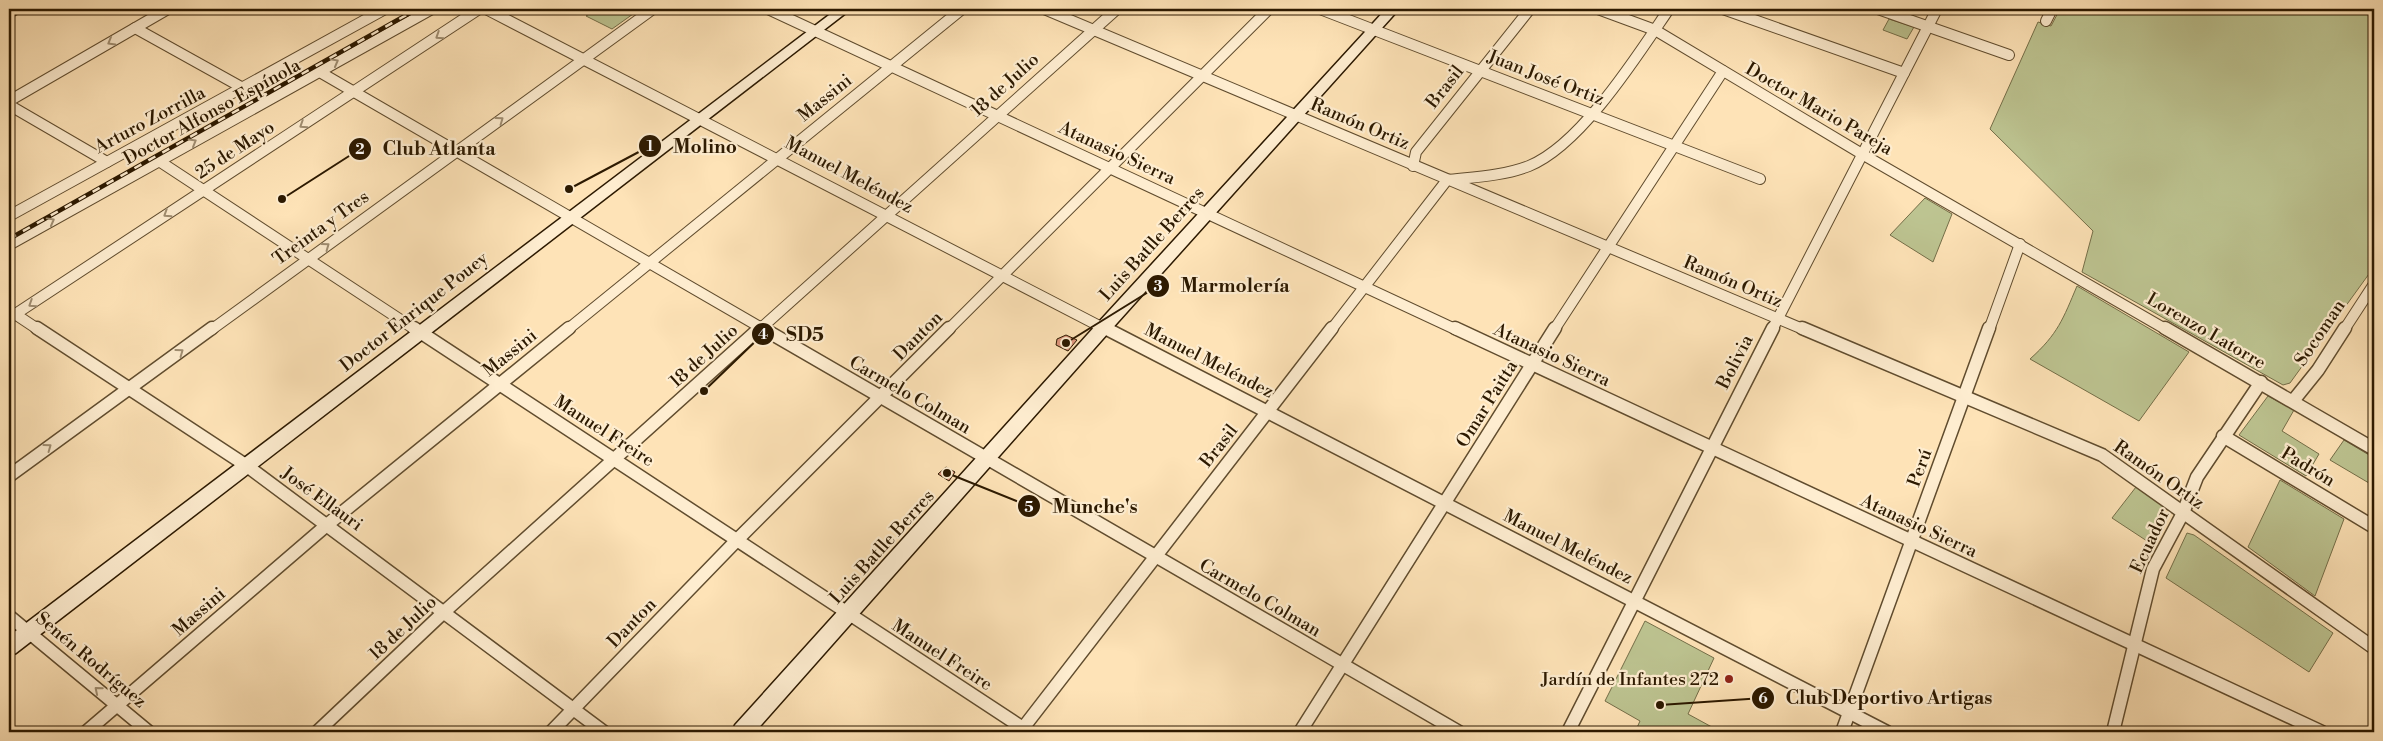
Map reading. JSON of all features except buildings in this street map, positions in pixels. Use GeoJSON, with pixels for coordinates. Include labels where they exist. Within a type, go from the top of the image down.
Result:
{"type":"FeatureCollection","features":[{"type":"Feature","properties":{"kind":"street"},"geometry":{"type":"LineString","coordinates":[[9,13],[16,9]]}},
{"type":"Feature","properties":{"kind":"street"},"geometry":{"type":"LineString","coordinates":[[9,101],[168,9]]}},
{"type":"Feature","properties":{"kind":"street"},"geometry":{"type":"LineString","coordinates":[[368,9],[382,11]]}},
{"type":"Feature","properties":{"kind":"street","name":"Doctor Alfonso Espínola"},"geometry":{"type":"LineString","coordinates":[[9,245],[432,9]]}},
{"type":"Feature","properties":{"kind":"street","name":"25 de Mayo"},"geometry":{"type":"LineString","coordinates":[[11,315],[479,9]]}},
{"type":"Feature","properties":{"kind":"street","name":"Manuel Meléndez"},"geometry":{"type":"LineString","coordinates":[[486,9],[1887,732]]}},
{"type":"Feature","properties":{"kind":"street","name":"Treinta y Tres"},"geometry":{"type":"LineString","coordinates":[[9,476],[653,9]]}},
{"type":"Feature","properties":{"kind":"street","name":"Atanasio Sierra"},"geometry":{"type":"LineString","coordinates":[[768,9],[2322,732]]}},
{"type":"Feature","properties":{"kind":"street","name":"Doctor Enrique Pouey"},"geometry":{"type":"LineString","coordinates":[[9,647],[845,9]]}},
{"type":"Feature","properties":{"kind":"street","name":"Massini"},"geometry":{"type":"LineString","coordinates":[[86,732],[328,524],[962,9]]}},
{"type":"Feature","properties":{"kind":"street","name":"Ramón Ortiz"},"geometry":{"type":"LineString","coordinates":[[1044,9],[2102,456],[2374,648]]}},
{"type":"Feature","properties":{"kind":"street","name":"18 de Julio"},"geometry":{"type":"LineString","coordinates":[[317,732],[444,612],[1117,9]]}},
{"type":"Feature","properties":{"kind":"street","name":"Danton"},"geometry":{"type":"LineString","coordinates":[[551,732],[738,540],[1269,9]]}},
{"type":"Feature","properties":{"kind":"street","name":"Juan José Ortiz"},"geometry":{"type":"LineString","coordinates":[[1320,9],[1760,179]]}},
{"type":"Feature","properties":{"kind":"street","name":"Luis Batlle Berres"},"geometry":{"type":"LineString","coordinates":[[742,732],[1103,328],[1393,9]]}},
{"type":"Feature","properties":{"kind":"street","name":"Brasil"},"geometry":{"type":"LineString","coordinates":[[1413,166],[1416,152],[1530,9]]}},
{"type":"Feature","properties":{"kind":"street","name":"Doctor Mario Pareja"},"geometry":{"type":"LineString","coordinates":[[1598,9],[1655,30],[1862,154],[2020,244]]}},
{"type":"Feature","properties":{"kind":"street"},"geometry":{"type":"LineString","coordinates":[[1447,180],[1498,174],[1538,162],[1554,153],[1574,136],[1592,114],[1669,9]]}},
{"type":"Feature","properties":{"kind":"street"},"geometry":{"type":"LineString","coordinates":[[1723,9],[1904,73]]}},
{"type":"Feature","properties":{"kind":"street"},"geometry":{"type":"LineString","coordinates":[[1878,9],[2009,55]]}},
{"type":"Feature","properties":{"kind":"street","name":"Bolivia"},"geometry":{"type":"LineString","coordinates":[[1568,732],[1711,448],[1937,9]]}},
{"type":"Feature","properties":{"kind":"street"},"geometry":{"type":"LineString","coordinates":[[2046,21],[2052,9]]}},
{"type":"Feature","properties":{"kind":"street","name":"Arturo Zorrilla"},"geometry":{"type":"LineString","coordinates":[[9,216],[382,11]]}},
{"type":"Feature","properties":{"kind":"street"},"geometry":{"type":"LineString","coordinates":[[135,28],[243,88]]}},
{"type":"Feature","properties":{"kind":"street","name":"Carmelo Colman"},"geometry":{"type":"LineString","coordinates":[[318,71],[1155,558],[1459,732]]}},
{"type":"Feature","properties":{"kind":"street","name":"Omar Paitta"},"geometry":{"type":"LineString","coordinates":[[1300,732],[1606,248],[1723,71]]}},
{"type":"Feature","properties":{"kind":"street"},"geometry":{"type":"LineString","coordinates":[[9,105],[107,162]]}},
{"type":"Feature","properties":{"kind":"street","name":"Manuel Freire"},"geometry":{"type":"LineString","coordinates":[[160,161],[738,540],[1024,731]]}},
{"type":"Feature","properties":{"kind":"street","name":"Brasil"},"geometry":{"type":"LineString","coordinates":[[1024,731],[1447,180]]}},
{"type":"Feature","properties":{"kind":"street","name":"Lorenzo Latorre"},"geometry":{"type":"LineString","coordinates":[[2020,244],[2374,449]]}},
{"type":"Feature","properties":{"kind":"street","name":"Perú"},"geometry":{"type":"LineString","coordinates":[[1842,732],[2020,244]]}},
{"type":"Feature","properties":{"kind":"street","name":"Socoman"},"geometry":{"type":"LineString","coordinates":[[2293,401],[2318,370],[2374,284]]}},
{"type":"Feature","properties":{"kind":"street","name":"José Ellauri"},"geometry":{"type":"LineString","coordinates":[[11,315],[247,466],[328,524],[604,732]]}},
{"type":"Feature","properties":{"kind":"street","name":"Ecuador"},"geometry":{"type":"LineString","coordinates":[[2113,732],[2133,644],[2153,569],[2183,513],[2197,477],[2261,382]]}},
{"type":"Feature","properties":{"kind":"street","name":"Padrón"},"geometry":{"type":"LineString","coordinates":[[2223,436],[2374,527]]}},
{"type":"Feature","properties":{"kind":"street","name":"Senén Rodríguez"},"geometry":{"type":"LineString","coordinates":[[9,616],[149,732]]}},
{"type":"Feature","properties":{"kind":"green space"},"geometry":{"type":"Polygon","coordinates":[[[597,9],[640,9],[612,29],[586,16],[597,9]]]}},
{"type":"Feature","properties":{"kind":"green space"},"geometry":{"type":"Polygon","coordinates":[[[2060,9],[2374,9],[2374,267],[2290,383],[2283,385],[2082,272],[2093,231],[1990,129],[2038,22],[2051,26],[2060,9]]]}},
{"type":"Feature","properties":{"kind":"green space"},"geometry":{"type":"Polygon","coordinates":[[[1889,19],[1914,27],[1907,39],[1883,30],[1889,19]]]}},
{"type":"Feature","properties":{"kind":"green space"},"geometry":{"type":"Polygon","coordinates":[[[1925,198],[1952,214],[1933,262],[1890,235],[1925,198]]]}},
{"type":"Feature","properties":{"kind":"green space"},"geometry":{"type":"Polygon","coordinates":[[[2077,286],[2189,352],[2139,421],[2030,359],[2047,342],[2059,326],[2077,286]]]}},
{"type":"Feature","properties":{"kind":"green space"},"geometry":{"type":"Polygon","coordinates":[[[2268,396],[2294,410],[2282,431],[2319,454],[2306,476],[2239,435],[2268,396]]]}},
{"type":"Feature","properties":{"kind":"green space"},"geometry":{"type":"Polygon","coordinates":[[[2344,440],[2374,458],[2374,486],[2330,460],[2344,440]]]}},
{"type":"Feature","properties":{"kind":"green space"},"geometry":{"type":"Polygon","coordinates":[[[2280,480],[2344,519],[2315,596],[2248,547],[2280,480]]]}},
{"type":"Feature","properties":{"kind":"green space"},"geometry":{"type":"Polygon","coordinates":[[[2136,487],[2165,507],[2147,541],[2112,518],[2136,487]]]}},
{"type":"Feature","properties":{"kind":"green space"},"geometry":{"type":"Polygon","coordinates":[[[2187,533],[2194,535],[2333,633],[2309,672],[2166,578],[2187,533]]]}},
{"type":"Feature","properties":{"kind":"green space"},"geometry":{"type":"Polygon","coordinates":[[[1645,621],[1714,658],[1688,714],[1721,732],[1635,732],[1640,721],[1605,701],[1645,621]]]}},
{"type":"Feature","properties":{"kind":"railway"},"geometry":{"type":"LineString","coordinates":[[9,239],[417,9]]}},
{"type":"Feature","properties":{"kind":"place","name":"Molino"},"geometry":{"type":"Point","coordinates":[569,189]}},
{"type":"Feature","properties":{"kind":"place","name":"Club Atlanta"},"geometry":{"type":"Point","coordinates":[282,199]}},
{"type":"Feature","properties":{"kind":"place","name":"Marmolería"},"geometry":{"type":"Point","coordinates":[1066,343]}},
{"type":"Feature","properties":{"kind":"place","name":"SD5"},"geometry":{"type":"Point","coordinates":[704,391]}},
{"type":"Feature","properties":{"kind":"place","name":"Munche's"},"geometry":{"type":"Point","coordinates":[947,473]}},
{"type":"Feature","properties":{"kind":"place","name":"Jardín de Infantes 272"},"geometry":{"type":"Point","coordinates":[1729,679]}},
{"type":"Feature","properties":{"kind":"place","name":"Club Deportivo Artigas"},"geometry":{"type":"Point","coordinates":[1660,705]}}]}
